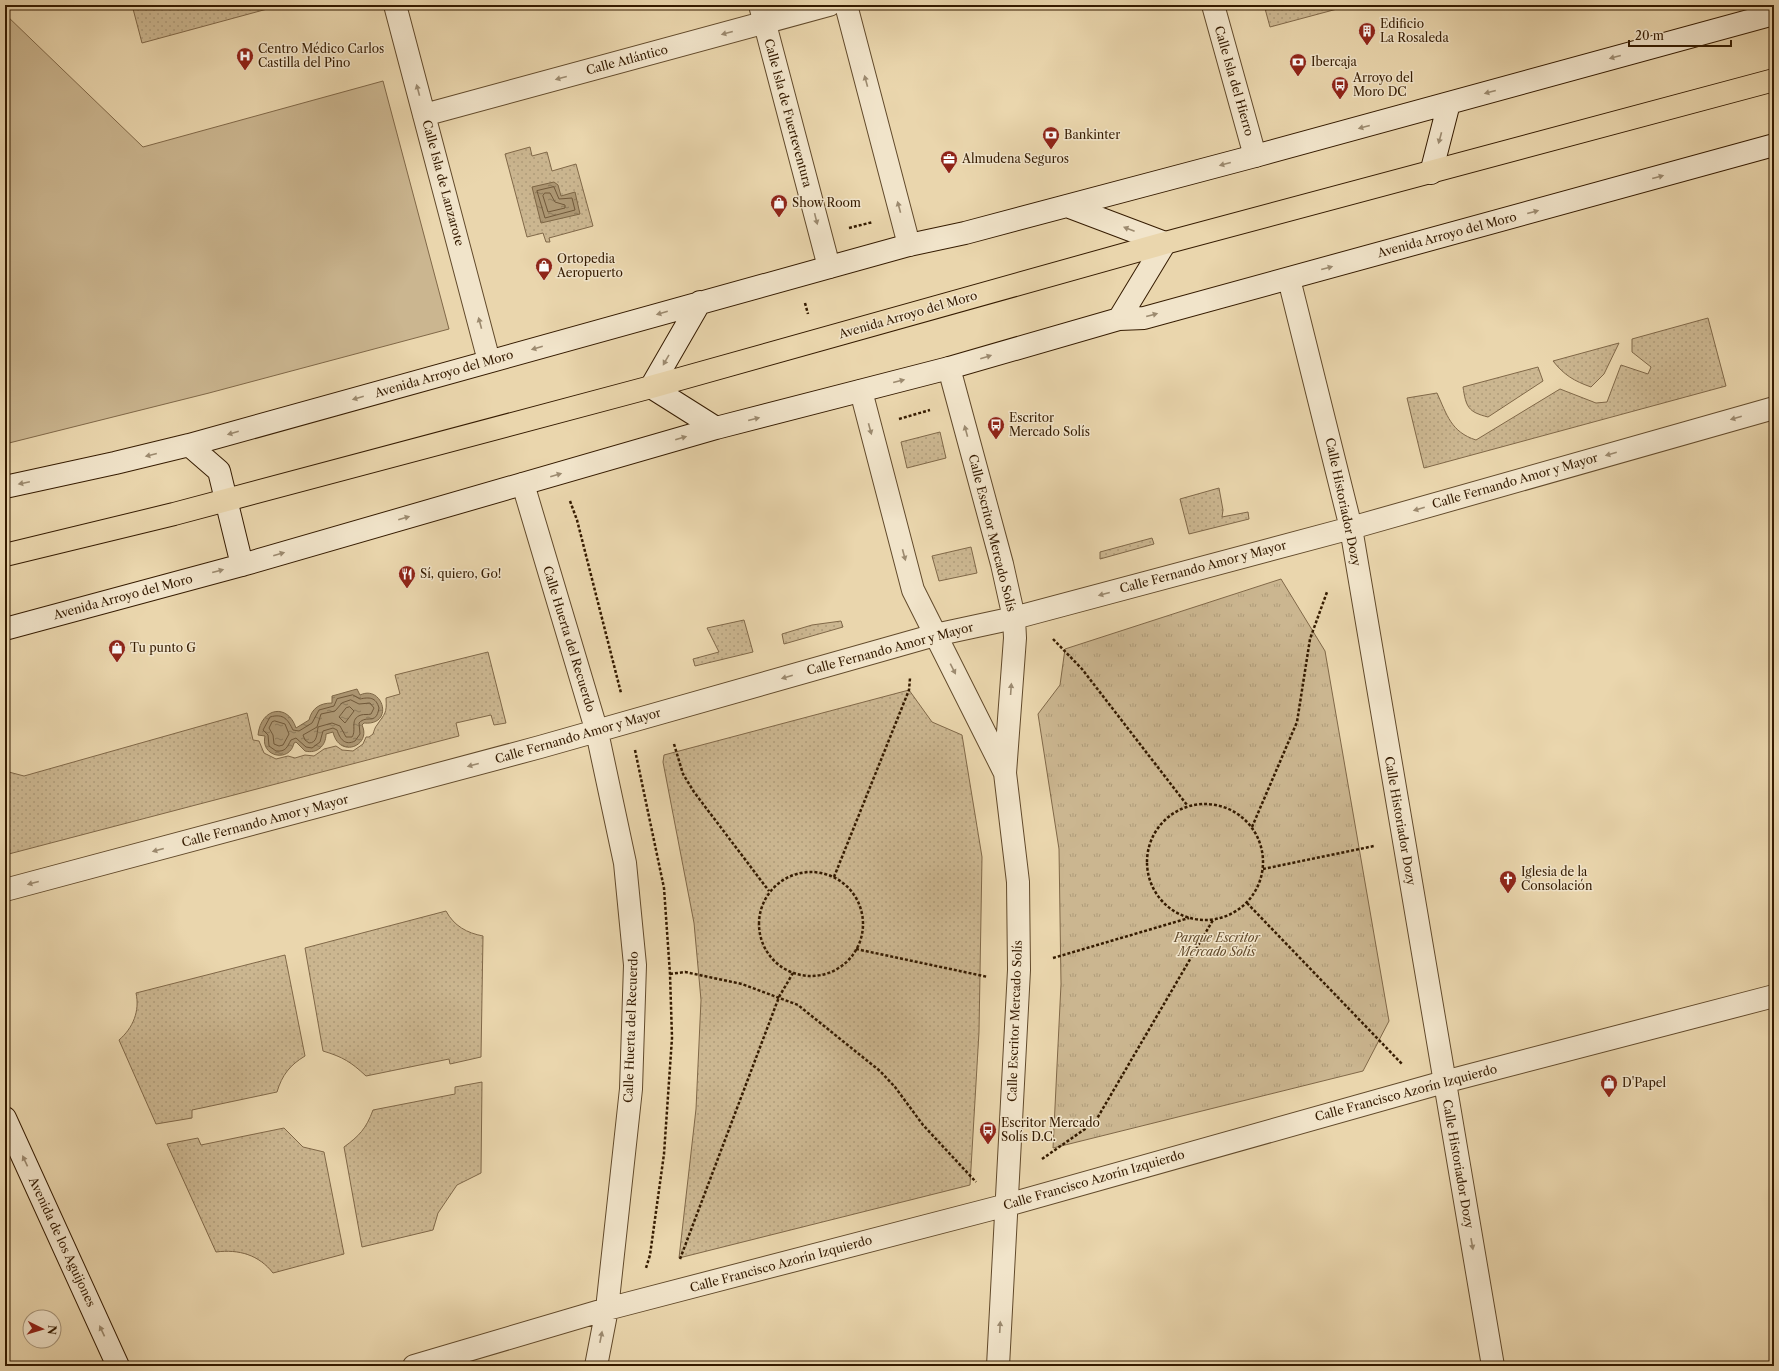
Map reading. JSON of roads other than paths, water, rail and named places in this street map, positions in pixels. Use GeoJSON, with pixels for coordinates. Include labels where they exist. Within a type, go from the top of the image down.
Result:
{"type":"FeatureCollection","features":[{"type":"Feature","properties":{"kind":"main road","name":"Avenida Arroyo del Moro"},"geometry":{"type":"LineString","coordinates":[[5,555],[226,500],[651,387],[1165,243],[1774,80]]}},
{"type":"Feature","properties":{"kind":"street","name":"Calle Isla de Lanzarote"},"geometry":{"type":"LineString","coordinates":[[395,5],[489,361]]}},
{"type":"Feature","properties":{"kind":"street","name":"Calle Atlántico"},"geometry":{"type":"LineString","coordinates":[[424,114],[762,14],[829,5]]}},
{"type":"Feature","properties":{"kind":"street"},"geometry":{"type":"LineString","coordinates":[[846,5],[909,245]]}},
{"type":"Feature","properties":{"kind":"street","name":"Calle Isla del Hierro"},"geometry":{"type":"LineString","coordinates":[[1213,5],[1256,156]]}},
{"type":"Feature","properties":{"kind":"street","name":"Avenida Arroyo del Moro"},"geometry":{"type":"LineString","coordinates":[[5,487],[189,445],[909,245],[965,233],[1256,156],[1449,103],[1770,11]]}},
{"type":"Feature","properties":{"kind":"street","name":"Calle Isla de Fuerteventura"},"geometry":{"type":"LineString","coordinates":[[762,14],[829,267]]}},
{"type":"Feature","properties":{"kind":"street"},"geometry":{"type":"LineString","coordinates":[[1431,173],[1449,103]]}},
{"type":"Feature","properties":{"kind":"street","name":"Avenida Arroyo del Moro"},"geometry":{"type":"LineString","coordinates":[[5,629],[242,565],[716,428],[949,368],[1118,319],[1144,318],[1774,145]]}},
{"type":"Feature","properties":{"kind":"street"},"geometry":{"type":"LineString","coordinates":[[1067,206],[1165,243],[1118,319]]}},
{"type":"Feature","properties":{"kind":"street","name":"Calle Historiador Dozy"},"geometry":{"type":"LineString","coordinates":[[1289,279],[1351,528],[1493,1366]]}},
{"type":"Feature","properties":{"kind":"street"},"geometry":{"type":"LineString","coordinates":[[700,302],[651,387],[716,428]]}},
{"type":"Feature","properties":{"kind":"street","name":"Calle Escritor Mercado Solís"},"geometry":{"type":"LineString","coordinates":[[949,368],[1002,564],[1014,618],[1015,638],[1005,768],[1018,882],[1019,970],[998,1366]]}},
{"type":"Feature","properties":{"kind":"street","name":"Calle Escritor Mercado Solís"},"geometry":{"type":"LineString","coordinates":[[861,391],[913,590],[1005,768]]}},
{"type":"Feature","properties":{"kind":"street","name":"Calle Fernando Amor y Mayor"},"geometry":{"type":"LineString","coordinates":[[5,890],[597,732],[935,634],[1014,618],[1351,528],[1774,408]]}},
{"type":"Feature","properties":{"kind":"street"},"geometry":{"type":"LineString","coordinates":[[189,445],[219,472],[242,565]]}},
{"type":"Feature","properties":{"kind":"street","name":"Calle Huerta del Recuerdo"},"geometry":{"type":"LineString","coordinates":[[523,484],[597,732],[625,863],[635,965],[631,1089],[607,1309],[596,1366]]}},
{"type":"Feature","properties":{"kind":"street","name":"Calle Francisco Azorín Izquierdo"},"geometry":{"type":"LineString","coordinates":[[414,1366],[607,1309],[1007,1205],[1444,1082],[1774,996]]}},
{"type":"Feature","properties":{"kind":"street","name":"Avenida de los Aguijones"},"geometry":{"type":"LineString","coordinates":[[5,1118],[118,1366]]}},
{"type":"Feature","properties":{"kind":"water"},"geometry":{"type":"Polygon","coordinates":[[[554,182],[558,185],[561,196],[575,192],[580,214],[541,223],[532,187],[554,182]]]}},
{"type":"Feature","properties":{"kind":"water"},"geometry":{"type":"Polygon","coordinates":[[[357,689],[360,695],[368,693],[375,695],[380,700],[382,706],[380,718],[374,722],[364,723],[362,725],[364,732],[363,739],[359,744],[347,747],[341,745],[336,740],[333,732],[326,734],[323,745],[317,750],[309,752],[305,751],[296,742],[287,753],[276,755],[267,749],[265,736],[258,735],[260,726],[269,714],[281,712],[287,715],[292,720],[296,728],[309,720],[314,709],[320,705],[332,703],[332,696],[357,689]]]}},
{"type":"Feature","properties":{"kind":"place","name":"Edificio La Rosaleda"},"geometry":{"type":"Point","coordinates":[1367,46]}},
{"type":"Feature","properties":{"kind":"place","name":"Centro Médico Carlos Castilla del Pino"},"geometry":{"type":"Point","coordinates":[245,71]}},
{"type":"Feature","properties":{"kind":"place","name":"Ibercaja"},"geometry":{"type":"Point","coordinates":[1298,77]}},
{"type":"Feature","properties":{"kind":"place","name":"Arroyo del Moro DC"},"geometry":{"type":"Point","coordinates":[1340,100]}},
{"type":"Feature","properties":{"kind":"place","name":"Bankinter"},"geometry":{"type":"Point","coordinates":[1051,150]}},
{"type":"Feature","properties":{"kind":"place","name":"Almudena Seguros"},"geometry":{"type":"Point","coordinates":[949,174]}},
{"type":"Feature","properties":{"kind":"place","name":"Show Room"},"geometry":{"type":"Point","coordinates":[779,218]}},
{"type":"Feature","properties":{"kind":"place","name":"Ortopedia Aeropuerto"},"geometry":{"type":"Point","coordinates":[544,281]}},
{"type":"Feature","properties":{"kind":"place","name":"Escritor Mercado Solís"},"geometry":{"type":"Point","coordinates":[996,440]}},
{"type":"Feature","properties":{"kind":"place","name":"Sí, quiero, Go!"},"geometry":{"type":"Point","coordinates":[407,589]}},
{"type":"Feature","properties":{"kind":"place","name":"Tu punto G"},"geometry":{"type":"Point","coordinates":[117,663]}},
{"type":"Feature","properties":{"kind":"place","name":"Iglesia de la Consolación"},"geometry":{"type":"Point","coordinates":[1508,894]}},
{"type":"Feature","properties":{"kind":"place","name":"D'Papel"},"geometry":{"type":"Point","coordinates":[1609,1098]}},
{"type":"Feature","properties":{"kind":"place","name":"Escritor Mercado Solís D.C."},"geometry":{"type":"Point","coordinates":[988,1145]}},
{"type":"Feature","properties":{"kind":"park label","name":"Parque Escritor Mercado Solís"},"geometry":{"type":"Point","coordinates":[1217,945]}}]}
